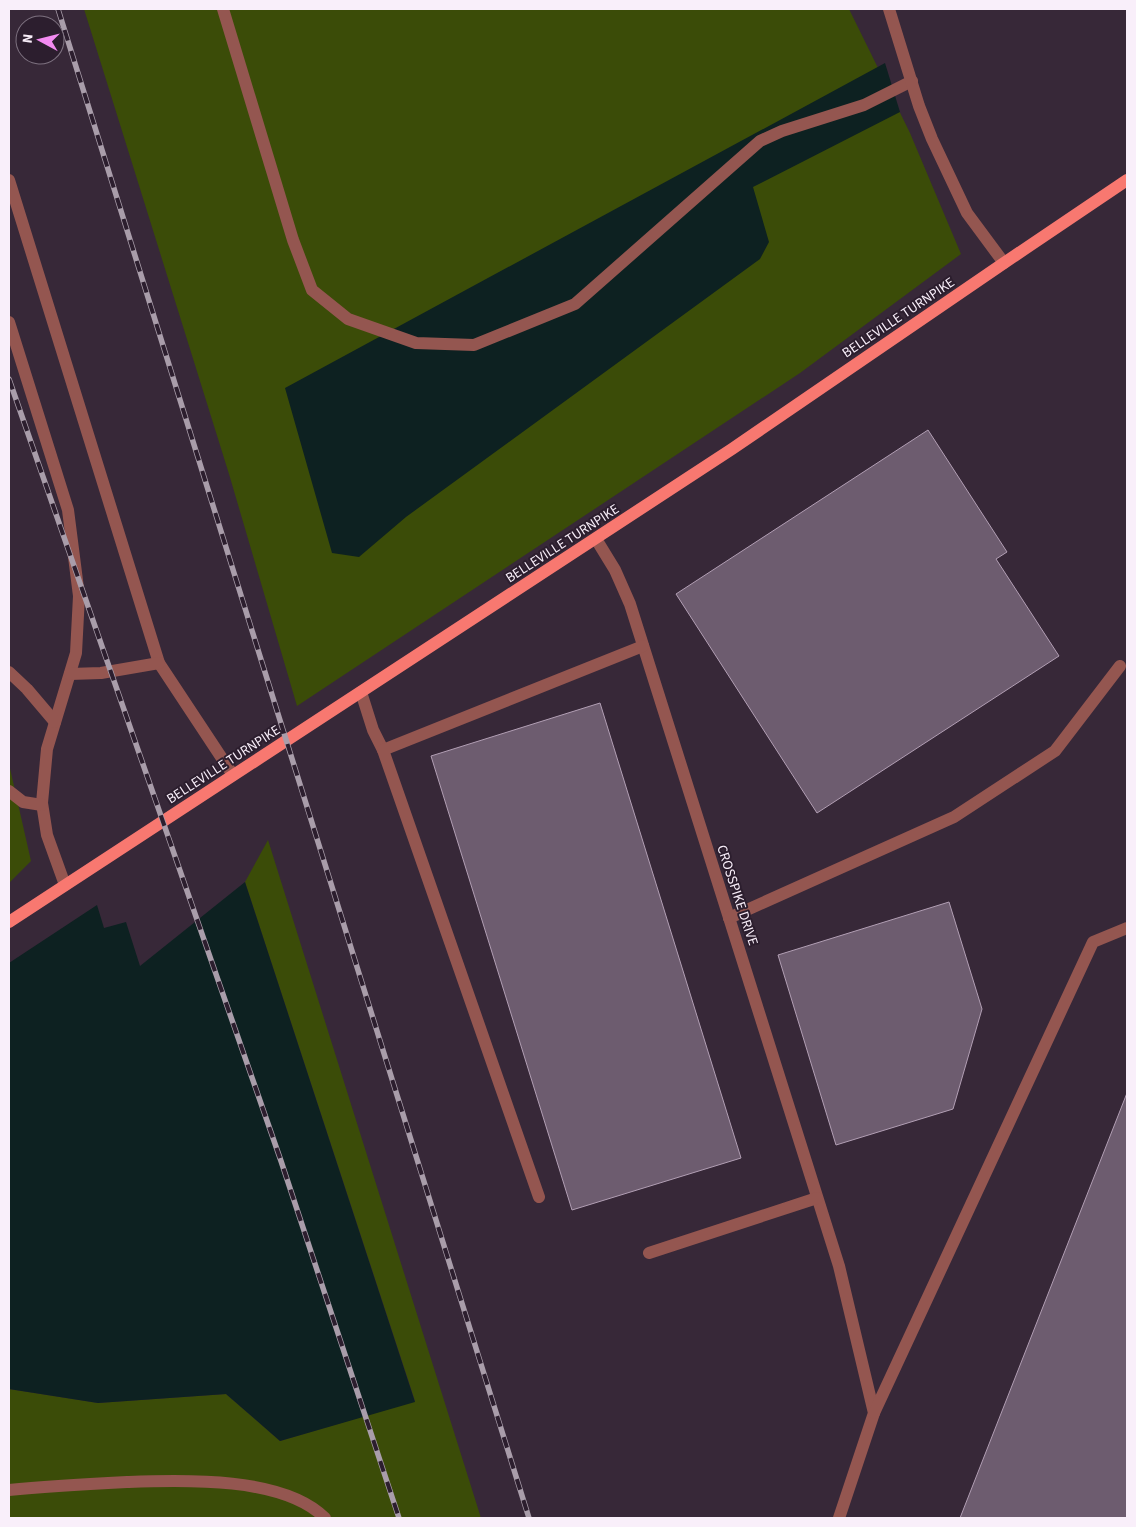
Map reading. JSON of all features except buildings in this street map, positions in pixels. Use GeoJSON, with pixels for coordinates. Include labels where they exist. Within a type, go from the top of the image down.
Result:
{"type":"FeatureCollection","features":[{"type":"Feature","properties":{"kind":"main road","name":"BELLEVILLE TURNPIKE"},"geometry":{"type":"LineString","coordinates":[[9,922],[732,449],[1127,180]]}},
{"type":"Feature","properties":{"kind":"street"},"geometry":{"type":"LineString","coordinates":[[223,9],[293,240],[312,290],[348,319],[416,343],[474,345],[575,304],[760,142],[782,131],[864,105],[912,81]]}},
{"type":"Feature","properties":{"kind":"street"},"geometry":{"type":"LineString","coordinates":[[889,9],[919,106],[932,139],[958,195],[976,226],[1004,263]]}},
{"type":"Feature","properties":{"kind":"street"},"geometry":{"type":"LineString","coordinates":[[9,180],[159,663],[233,775]]}},
{"type":"Feature","properties":{"kind":"street"},"geometry":{"type":"LineString","coordinates":[[9,322],[68,510],[79,596],[76,653],[47,749],[42,804],[47,836],[65,885]]}},
{"type":"Feature","properties":{"kind":"street","name":"CROSSPIKE DRIVE"},"geometry":{"type":"LineString","coordinates":[[596,539],[622,585],[643,646],[838,1266],[874,1413]]}},
{"type":"Feature","properties":{"kind":"street"},"geometry":{"type":"LineString","coordinates":[[383,750],[643,646]]}},
{"type":"Feature","properties":{"kind":"street"},"geometry":{"type":"LineString","coordinates":[[70,674],[101,673],[159,663]]}},
{"type":"Feature","properties":{"kind":"street"},"geometry":{"type":"LineString","coordinates":[[729,918],[954,817],[1055,751],[1120,666]]}},
{"type":"Feature","properties":{"kind":"street"},"geometry":{"type":"LineString","coordinates":[[9,672],[56,722]]}},
{"type":"Feature","properties":{"kind":"street"},"geometry":{"type":"LineString","coordinates":[[362,692],[373,730],[383,750],[539,1197]]}},
{"type":"Feature","properties":{"kind":"street"},"geometry":{"type":"LineString","coordinates":[[9,792],[23,802],[42,804]]}},
{"type":"Feature","properties":{"kind":"street"},"geometry":{"type":"LineString","coordinates":[[839,1518],[874,1413],[1093,942],[1127,928]]}},
{"type":"Feature","properties":{"kind":"street"},"geometry":{"type":"LineString","coordinates":[[649,1253],[817,1198]]}},
{"type":"Feature","properties":{"kind":"street"},"geometry":{"type":"LineString","coordinates":[[9,1490],[62,1484],[186,1480],[237,1484],[278,1492],[316,1509],[325,1518]]}},
{"type":"Feature","properties":{"kind":"green space"},"geometry":{"type":"Polygon","coordinates":[[[84,9],[849,9],[910,133],[961,254],[800,373],[297,706],[229,474],[84,9]]]}},
{"type":"Feature","properties":{"kind":"green space"},"geometry":{"type":"Polygon","coordinates":[[[9,764],[31,861],[9,883],[9,764]]]}},
{"type":"Feature","properties":{"kind":"green space"},"geometry":{"type":"Polygon","coordinates":[[[268,840],[481,1518],[9,1518],[9,1389],[98,1403],[226,1394],[280,1441],[415,1401],[245,882],[268,840]]]}},
{"type":"Feature","properties":{"kind":"shaded area"},"geometry":{"type":"Polygon","coordinates":[[[885,63],[900,112],[753,187],[769,242],[760,259],[406,517],[359,557],[332,553],[285,388],[885,63]]]}},
{"type":"Feature","properties":{"kind":"shaded area"},"geometry":{"type":"Polygon","coordinates":[[[245,882],[415,1402],[280,1441],[226,1394],[98,1403],[9,1389],[9,963],[97,905],[104,928],[126,922],[140,966],[245,882]]]}},
{"type":"Feature","properties":{"kind":"railway"},"geometry":{"type":"LineString","coordinates":[[58,9],[529,1518]]}},
{"type":"Feature","properties":{"kind":"railway"},"geometry":{"type":"LineString","coordinates":[[9,379],[281,1161],[399,1518]]}}]}
